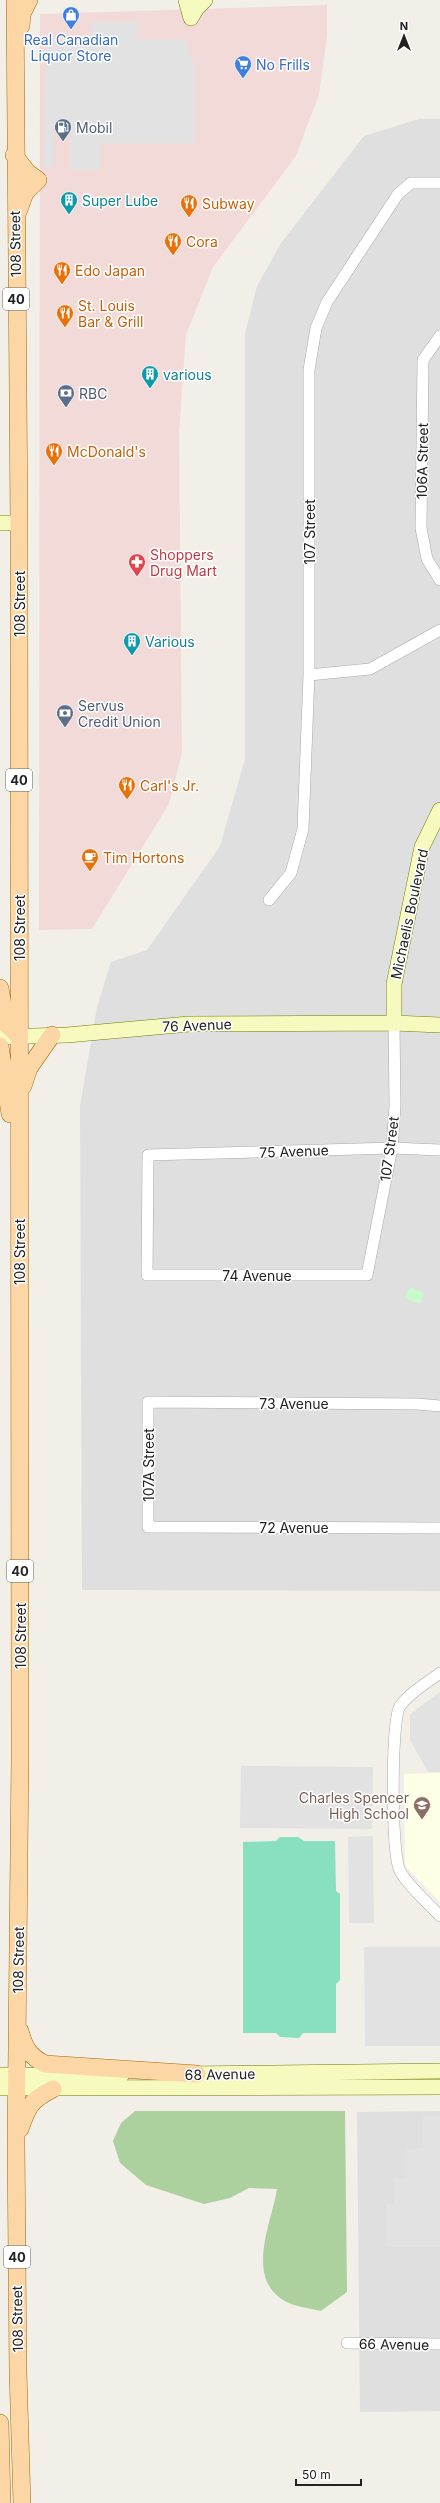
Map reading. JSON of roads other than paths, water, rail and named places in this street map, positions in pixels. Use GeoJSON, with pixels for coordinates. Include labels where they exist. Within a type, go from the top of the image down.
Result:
{"type":"FeatureCollection","features":[{"type":"Feature","properties":{"kind":"main road","name":"108 Street"},"geometry":{"type":"LineString","coordinates":[[15,0],[14,155],[18,523],[20,1758],[16,2019],[8,2082],[16,2143],[18,2372],[22,2503]]}},
{"type":"Feature","properties":{"kind":"main road"},"geometry":{"type":"LineString","coordinates":[[14,76],[21,41],[22,14],[29,0]]}},
{"type":"Feature","properties":{"kind":"main road"},"geometry":{"type":"LineString","coordinates":[[186,0],[192,18],[197,8],[205,0]]}},
{"type":"Feature","properties":{"kind":"main road"},"geometry":{"type":"LineString","coordinates":[[14,155],[27,172],[38,180],[24,193],[15,224]]}},
{"type":"Feature","properties":{"kind":"main road"},"geometry":{"type":"LineString","coordinates":[[0,523],[18,523]]}},
{"type":"Feature","properties":{"kind":"main road","name":"Michaelis Boulevard"},"geometry":{"type":"LineString","coordinates":[[394,1023],[394,984],[422,847],[440,810]]}},
{"type":"Feature","properties":{"kind":"main road"},"geometry":{"type":"LineString","coordinates":[[0,988],[6,1024],[19,1036]]}},
{"type":"Feature","properties":{"kind":"main road","name":"76 Avenue"},"geometry":{"type":"LineString","coordinates":[[0,1037],[52,1035],[189,1024],[394,1023],[440,1025]]}},
{"type":"Feature","properties":{"kind":"main road"},"geometry":{"type":"LineString","coordinates":[[19,1122],[24,1082],[30,1068],[52,1035]]}},
{"type":"Feature","properties":{"kind":"main road"},"geometry":{"type":"LineString","coordinates":[[0,1046],[10,1115],[19,1122]]}},
{"type":"Feature","properties":{"kind":"main road"},"geometry":{"type":"LineString","coordinates":[[16,2019],[24,2045],[30,2054],[45,2064],[197,2074]]}},
{"type":"Feature","properties":{"kind":"main road","name":"68 Avenue"},"geometry":{"type":"LineString","coordinates":[[8,2082],[197,2074],[440,2071]]}},
{"type":"Feature","properties":{"kind":"main road","name":"68 Avenue"},"geometry":{"type":"LineString","coordinates":[[8,2082],[53,2089],[440,2087]]}},
{"type":"Feature","properties":{"kind":"main road"},"geometry":{"type":"LineString","coordinates":[[16,2143],[26,2110],[33,2101],[53,2089]]}},
{"type":"Feature","properties":{"kind":"main road"},"geometry":{"type":"LineString","coordinates":[[0,2423],[2,2503]]}},
{"type":"Feature","properties":{"kind":"street","name":"107 Street"},"geometry":{"type":"LineString","coordinates":[[269,900],[291,874],[303,829],[309,674],[309,370],[316,328],[327,302],[382,215],[398,194],[411,183],[440,183]]}},
{"type":"Feature","properties":{"kind":"street","name":"106A Street"},"geometry":{"type":"LineString","coordinates":[[438,339],[423,360],[421,528],[427,559],[440,580]]}},
{"type":"Feature","properties":{"kind":"street"},"geometry":{"type":"LineString","coordinates":[[309,674],[370,669],[440,630]]}},
{"type":"Feature","properties":{"kind":"street","name":"107 Street"},"geometry":{"type":"LineString","coordinates":[[368,1275],[392,1148],[395,1106],[394,1023]]}},
{"type":"Feature","properties":{"kind":"street","name":"75 Avenue"},"geometry":{"type":"LineString","coordinates":[[147,1275],[148,1155],[392,1148],[433,1148],[440,1150]]}},
{"type":"Feature","properties":{"kind":"street","name":"74 Avenue"},"geometry":{"type":"LineString","coordinates":[[147,1275],[368,1275]]}},
{"type":"Feature","properties":{"kind":"street","name":"73 Avenue"},"geometry":{"type":"LineString","coordinates":[[148,1402],[417,1404],[440,1406]]}},
{"type":"Feature","properties":{"kind":"street","name":"107A Street"},"geometry":{"type":"LineString","coordinates":[[148,1402],[148,1527]]}},
{"type":"Feature","properties":{"kind":"street","name":"72 Avenue"},"geometry":{"type":"LineString","coordinates":[[148,1527],[440,1528]]}},
{"type":"Feature","properties":{"kind":"street"},"geometry":{"type":"LineString","coordinates":[[440,1673],[410,1694],[400,1707],[395,1725],[394,1831],[395,1858],[400,1872],[440,1916]]}},
{"type":"Feature","properties":{"kind":"street","name":"66 Avenue"},"geometry":{"type":"LineString","coordinates":[[347,2343],[440,2344]]}},
{"type":"Feature","properties":{"kind":"place","name":"Real Canadian Liquor Store"},"geometry":{"type":"Point","coordinates":[71,30]}},
{"type":"Feature","properties":{"kind":"place","name":"No Frills"},"geometry":{"type":"Point","coordinates":[243,79]}},
{"type":"Feature","properties":{"kind":"place","name":"Mobil"},"geometry":{"type":"Point","coordinates":[63,142]}},
{"type":"Feature","properties":{"kind":"place","name":"Super Lube"},"geometry":{"type":"Point","coordinates":[69,215]}},
{"type":"Feature","properties":{"kind":"place","name":"Subway"},"geometry":{"type":"Point","coordinates":[189,218]}},
{"type":"Feature","properties":{"kind":"place","name":"Cora"},"geometry":{"type":"Point","coordinates":[173,256]}},
{"type":"Feature","properties":{"kind":"place","name":"Edo Japan"},"geometry":{"type":"Point","coordinates":[62,285]}},
{"type":"Feature","properties":{"kind":"place","name":"St. Louis Bar & Grill"},"geometry":{"type":"Point","coordinates":[65,328]}},
{"type":"Feature","properties":{"kind":"place","name":"various"},"geometry":{"type":"Point","coordinates":[150,389]}},
{"type":"Feature","properties":{"kind":"place","name":"RBC"},"geometry":{"type":"Point","coordinates":[66,408]}},
{"type":"Feature","properties":{"kind":"place","name":"McDonald's"},"geometry":{"type":"Point","coordinates":[54,466]}},
{"type":"Feature","properties":{"kind":"place","name":"Shoppers Drug Mart"},"geometry":{"type":"Point","coordinates":[137,577]}},
{"type":"Feature","properties":{"kind":"place","name":"Various"},"geometry":{"type":"Point","coordinates":[132,656]}},
{"type":"Feature","properties":{"kind":"place","name":"Servus Credit Union"},"geometry":{"type":"Point","coordinates":[65,728]}},
{"type":"Feature","properties":{"kind":"place","name":"Carl's Jr."},"geometry":{"type":"Point","coordinates":[127,800]}},
{"type":"Feature","properties":{"kind":"place","name":"Tim Hortons"},"geometry":{"type":"Point","coordinates":[90,872]}},
{"type":"Feature","properties":{"kind":"place","name":"Charles Spencer High School"},"geometry":{"type":"Point","coordinates":[422,1820]}}]}
